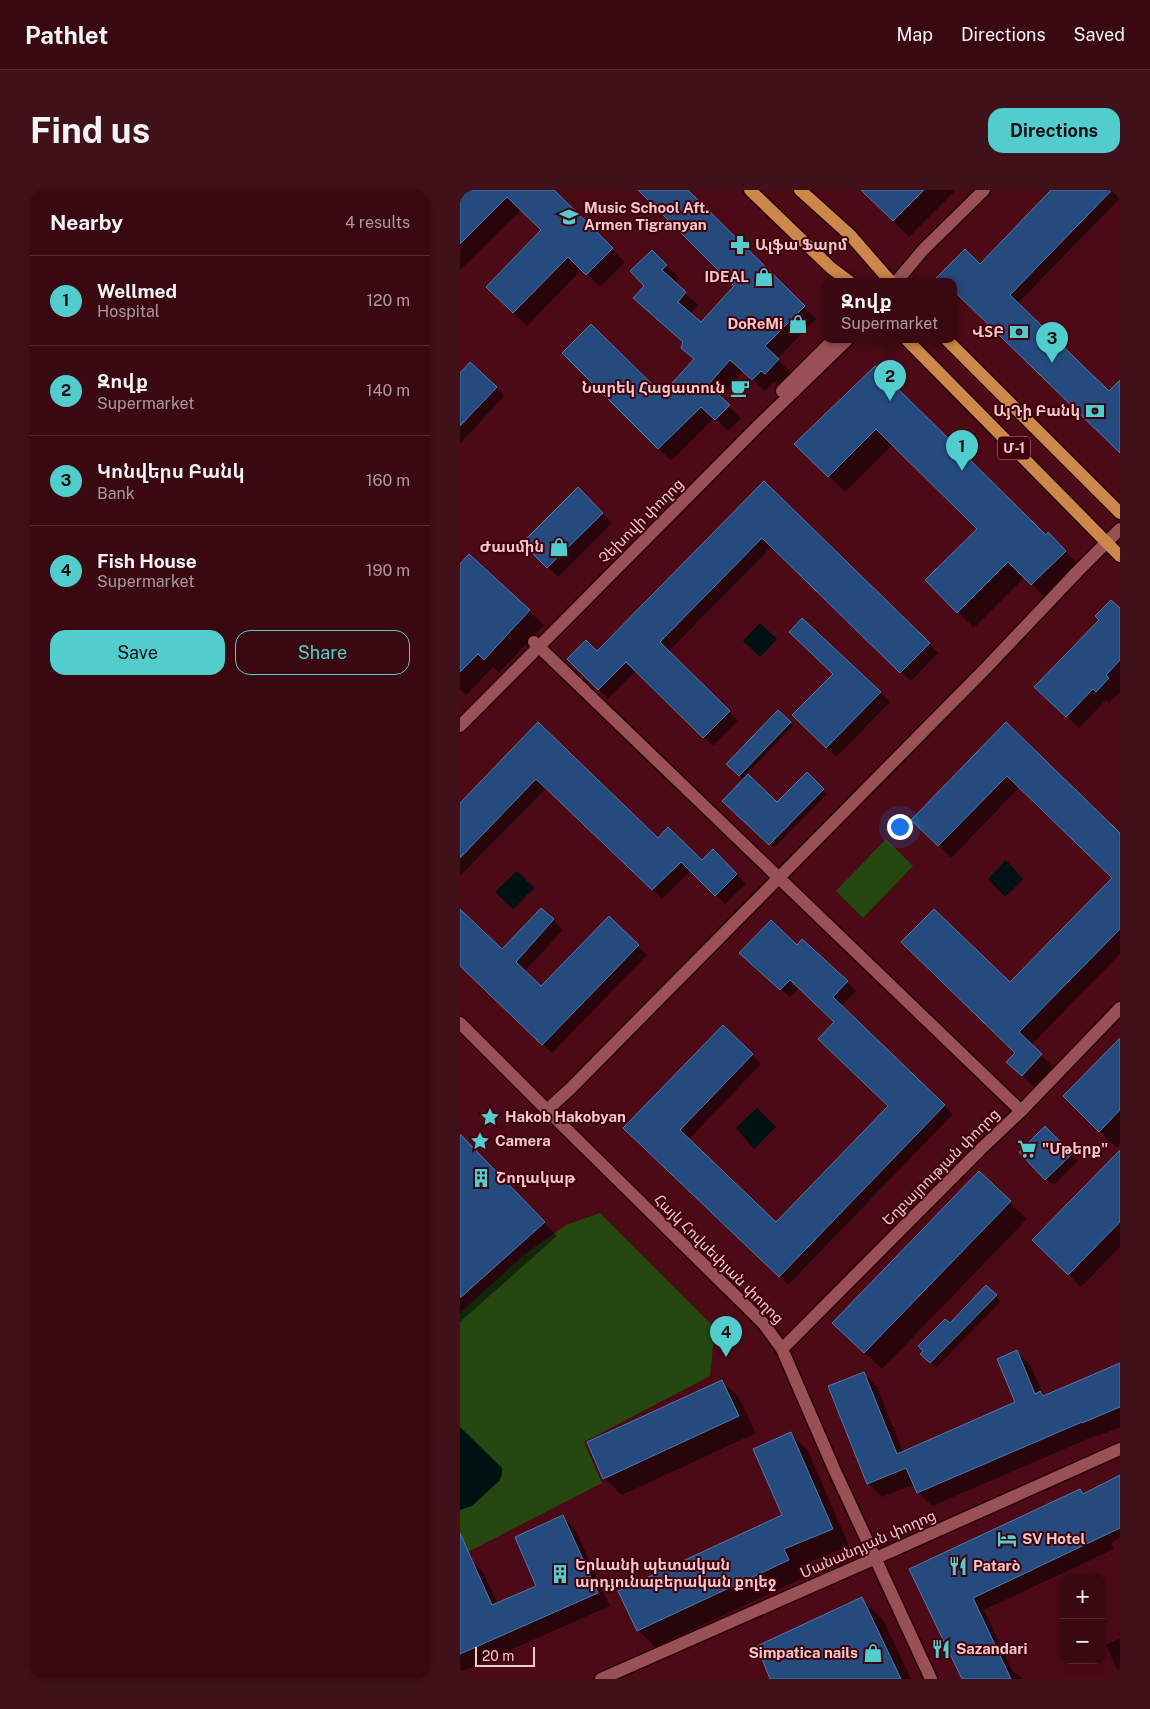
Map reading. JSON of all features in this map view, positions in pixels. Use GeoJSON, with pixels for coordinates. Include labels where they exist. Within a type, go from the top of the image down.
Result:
{"type":"FeatureCollection","features":[{"type":"Feature","properties":{"kind":"main road"},"geometry":{"type":"LineString","coordinates":[[750,190],[831,268],[845,278]]}},
{"type":"Feature","properties":{"kind":"main road"},"geometry":{"type":"LineString","coordinates":[[800,190],[850,235],[888,278]]}},
{"type":"Feature","properties":{"kind":"main road","name":"Մ-1"},"geometry":{"type":"LineString","coordinates":[[910,343],[1120,556]]}},
{"type":"Feature","properties":{"kind":"main road","name":"Մ-1"},"geometry":{"type":"LineString","coordinates":[[950,343],[1120,514]]}},
{"type":"Feature","properties":{"kind":"street"},"geometry":{"type":"LineString","coordinates":[[899,278],[923,250],[984,190]]}},
{"type":"Feature","properties":{"kind":"street","name":"Չեխովի փողոց"},"geometry":{"type":"LineString","coordinates":[[460,726],[537,644],[830,343]]}},
{"type":"Feature","properties":{"kind":"street","name":"Չեխովի փողոց"},"geometry":{"type":"LineString","coordinates":[[460,717],[845,343]]}},
{"type":"Feature","properties":{"kind":"street"},"geometry":{"type":"LineString","coordinates":[[547,1110],[570,1089],[986,668],[1120,529]]}},
{"type":"Feature","properties":{"kind":"street"},"geometry":{"type":"LineString","coordinates":[[537,644],[1021,1111]]}},
{"type":"Feature","properties":{"kind":"street","name":"Եղբայրության փողոց"},"geometry":{"type":"LineString","coordinates":[[782,1349],[1021,1111],[1120,1008]]}},
{"type":"Feature","properties":{"kind":"street","name":"Հայկ Հովսեփյան փողոց"},"geometry":{"type":"LineString","coordinates":[[460,1023],[763,1323],[782,1349],[834,1469],[930,1679]]}},
{"type":"Feature","properties":{"kind":"street","name":"Մանանդյան փողոց"},"geometry":{"type":"LineString","coordinates":[[601,1679],[1120,1449]]}},
{"type":"Feature","properties":{"kind":"green space"},"geometry":{"type":"Polygon","coordinates":[[[886,839],[913,866],[863,918],[836,891],[886,839]]]}},
{"type":"Feature","properties":{"kind":"green space"},"geometry":{"type":"Polygon","coordinates":[[[600,1213],[715,1328],[710,1376],[584,1442],[602,1483],[464,1554],[460,1550],[460,1313],[525,1254],[566,1225],[600,1213]]]}},
{"type":"Feature","properties":{"kind":"shaded area"},"geometry":{"type":"Polygon","coordinates":[[[760,623],[777,639],[760,657],[743,641],[760,623]]]}},
{"type":"Feature","properties":{"kind":"shaded area"},"geometry":{"type":"Polygon","coordinates":[[[1006,860],[1023,879],[1005,897],[988,879],[1006,860]]]}},
{"type":"Feature","properties":{"kind":"shaded area"},"geometry":{"type":"Polygon","coordinates":[[[517,871],[534,888],[513,909],[495,892],[517,871]]]}},
{"type":"Feature","properties":{"kind":"shaded area"},"geometry":{"type":"Polygon","coordinates":[[[757,1108],[776,1127],[754,1149],[736,1128],[757,1108]]]}},
{"type":"Feature","properties":{"kind":"shaded area"},"geometry":{"type":"Polygon","coordinates":[[[460,1427],[502,1468],[502,1475],[499,1481],[472,1506],[460,1510],[460,1427]]]}},
{"type":"Feature","properties":{"kind":"building"},"geometry":{"type":"Polygon","coordinates":[[[460,190],[554,190],[613,248],[586,275],[568,257],[513,313],[486,287],[541,230],[507,197],[460,244],[460,190]]]}},
{"type":"Feature","properties":{"kind":"building"},"geometry":{"type":"Polygon","coordinates":[[[638,190],[688,190],[805,306],[765,346],[779,359],[765,374],[761,371],[752,380],[730,360],[708,385],[730,405],[715,420],[701,407],[658,449],[562,353],[591,324],[662,394],[694,359],[681,348],[683,342],[633,298],[644,286],[630,271],[652,250],[667,265],[662,270],[686,292],[678,302],[701,322],[734,286],[638,190]]]}},
{"type":"Feature","properties":{"kind":"building"},"geometry":{"type":"Polygon","coordinates":[[[861,190],[924,190],[893,221],[861,190]]]}},
{"type":"Feature","properties":{"kind":"building"},"geometry":{"type":"Polygon","coordinates":[[[1051,190],[1112,190],[1010,295],[1109,391],[1120,380],[1120,453],[957,294],[957,278],[936,278],[965,249],[980,264],[1051,190]]]}},
{"type":"Feature","properties":{"kind":"building"},"geometry":{"type":"Polygon","coordinates":[[[470,362],[497,387],[460,426],[460,373],[470,362]]]}},
{"type":"Feature","properties":{"kind":"building"},"geometry":{"type":"Polygon","coordinates":[[[875,366],[1046,535],[1048,532],[1066,551],[1031,585],[1008,562],[957,613],[925,580],[977,529],[876,429],[828,477],[794,444],[875,366]]]}},
{"type":"Feature","properties":{"kind":"building"},"geometry":{"type":"Polygon","coordinates":[[[764,481],[930,643],[900,673],[762,538],[660,642],[730,711],[703,738],[626,662],[598,690],[567,659],[586,640],[597,651],[764,481]]]}},
{"type":"Feature","properties":{"kind":"building"},"geometry":{"type":"Polygon","coordinates":[[[578,487],[603,513],[547,568],[522,543],[578,487]]]}},
{"type":"Feature","properties":{"kind":"building"},"geometry":{"type":"Polygon","coordinates":[[[469,554],[530,610],[484,660],[478,654],[460,672],[460,564],[469,554]]]}},
{"type":"Feature","properties":{"kind":"building"},"geometry":{"type":"Polygon","coordinates":[[[1111,600],[1120,608],[1120,660],[1106,675],[1109,678],[1096,692],[1093,689],[1066,717],[1034,687],[1099,620],[1095,616],[1111,600]]]}},
{"type":"Feature","properties":{"kind":"building"},"geometry":{"type":"Polygon","coordinates":[[[802,618],[881,692],[826,748],[792,715],[833,674],[789,632],[802,618]]]}},
{"type":"Feature","properties":{"kind":"building"},"geometry":{"type":"Polygon","coordinates":[[[778,710],[791,722],[739,776],[726,764],[778,710]]]}},
{"type":"Feature","properties":{"kind":"building"},"geometry":{"type":"Polygon","coordinates":[[[538,722],[658,838],[668,827],[702,860],[713,849],[737,874],[715,896],[681,862],[652,890],[536,779],[460,858],[460,803],[538,722]]]}},
{"type":"Feature","properties":{"kind":"building"},"geometry":{"type":"Polygon","coordinates":[[[1006,722],[1120,833],[1120,929],[1019,1032],[1042,1054],[1022,1076],[1006,1062],[1015,1053],[901,942],[934,909],[1010,982],[1112,878],[1007,776],[938,846],[911,820],[1006,722]]]}},
{"type":"Feature","properties":{"kind":"building"},"geometry":{"type":"Polygon","coordinates":[[[807,772],[824,789],[769,845],[722,801],[748,774],[777,802],[807,772]]]}},
{"type":"Feature","properties":{"kind":"building"},"geometry":{"type":"Polygon","coordinates":[[[541,908],[554,919],[516,962],[541,986],[609,916],[639,945],[542,1045],[460,966],[460,909],[502,949],[541,908]]]}},
{"type":"Feature","properties":{"kind":"building"},"geometry":{"type":"Polygon","coordinates":[[[771,920],[797,945],[802,939],[848,981],[833,997],[945,1105],[779,1277],[623,1128],[723,1025],[753,1054],[680,1130],[776,1222],[888,1106],[818,1039],[834,1022],[790,980],[780,990],[739,953],[771,920]]]}},
{"type":"Feature","properties":{"kind":"building"},"geometry":{"type":"Polygon","coordinates":[[[1120,1038],[1120,1110],[1099,1132],[1063,1096],[1120,1038]]]}},
{"type":"Feature","properties":{"kind":"building"},"geometry":{"type":"Polygon","coordinates":[[[1045,1126],[1072,1154],[1045,1180],[1019,1152],[1045,1126]]]}},
{"type":"Feature","properties":{"kind":"building","name":"Շողակաթ"},"geometry":{"type":"Polygon","coordinates":[[[460,1134],[545,1222],[460,1298],[460,1134]]]}},
{"type":"Feature","properties":{"kind":"building"},"geometry":{"type":"Polygon","coordinates":[[[1120,1150],[1120,1222],[1068,1275],[1032,1240],[1120,1150]]]}},
{"type":"Feature","properties":{"kind":"building"},"geometry":{"type":"Polygon","coordinates":[[[979,1171],[1011,1201],[864,1353],[832,1323],[979,1171]]]}},
{"type":"Feature","properties":{"kind":"building"},"geometry":{"type":"Polygon","coordinates":[[[986,1285],[997,1295],[930,1363],[920,1354],[923,1351],[918,1346],[945,1319],[950,1323],[986,1285]]]}},
{"type":"Feature","properties":{"kind":"building"},"geometry":{"type":"Polygon","coordinates":[[[1017,1350],[1035,1394],[1040,1391],[1043,1396],[1120,1363],[1120,1407],[917,1493],[906,1468],[867,1484],[828,1386],[864,1372],[897,1454],[1015,1402],[997,1359],[1017,1350]]]}},
{"type":"Feature","properties":{"kind":"building"},"geometry":{"type":"Polygon","coordinates":[[[722,1380],[739,1416],[603,1479],[587,1442],[722,1380]]]}},
{"type":"Feature","properties":{"kind":"building"},"geometry":{"type":"Polygon","coordinates":[[[791,1432],[833,1529],[784,1549],[789,1560],[637,1631],[618,1591],[782,1515],[753,1449],[791,1432]]]}},
{"type":"Feature","properties":{"kind":"building"},"geometry":{"type":"Polygon","coordinates":[[[1120,1475],[1120,1528],[973,1598],[1011,1679],[962,1679],[909,1569],[1080,1489],[1083,1494],[1120,1475]]]}},
{"type":"Feature","properties":{"kind":"building","name":"Երևանի պետական արդյունաբերական քոլեջ"},"geometry":{"type":"Polygon","coordinates":[[[563,1515],[598,1593],[460,1654],[460,1533],[492,1605],[536,1586],[515,1537],[563,1515]]]}},
{"type":"Feature","properties":{"kind":"building"},"geometry":{"type":"Polygon","coordinates":[[[862,1597],[901,1679],[770,1679],[757,1646],[862,1597]]]}},
{"type":"Feature","properties":{"kind":"place","name":"Music School Aft. Armen Tigranyan"},"geometry":{"type":"Point","coordinates":[569,217]}},
{"type":"Feature","properties":{"kind":"place","name":"Ալֆա Ֆարմ"},"geometry":{"type":"Point","coordinates":[740,245]}},
{"type":"Feature","properties":{"kind":"place","name":"IDEAL"},"geometry":{"type":"Point","coordinates":[764,277]}},
{"type":"Feature","properties":{"kind":"place","name":"DoReMi"},"geometry":{"type":"Point","coordinates":[798,324]}},
{"type":"Feature","properties":{"kind":"place","name":"ՎՏԲ"},"geometry":{"type":"Point","coordinates":[1019,332]}},
{"type":"Feature","properties":{"kind":"place","name":"Կոնվերս Բանկ"},"geometry":{"type":"Point","coordinates":[1052,363]}},
{"type":"Feature","properties":{"kind":"place","name":"Նարեկ Հացատուն"},"geometry":{"type":"Point","coordinates":[740,388]}},
{"type":"Feature","properties":{"kind":"place","name":"Զովք"},"geometry":{"type":"Point","coordinates":[890,401]}},
{"type":"Feature","properties":{"kind":"place","name":"ԱյԴի Բանկ"},"geometry":{"type":"Point","coordinates":[1095,411]}},
{"type":"Feature","properties":{"kind":"place","name":"Wellmed"},"geometry":{"type":"Point","coordinates":[962,471]}},
{"type":"Feature","properties":{"kind":"place","name":"Ժասմին"},"geometry":{"type":"Point","coordinates":[559,547]}},
{"type":"Feature","properties":{"kind":"place","name":"Hakob Hakobyan"},"geometry":{"type":"Point","coordinates":[490,1117]}},
{"type":"Feature","properties":{"kind":"place","name":"Camera"},"geometry":{"type":"Point","coordinates":[480,1141]}},
{"type":"Feature","properties":{"kind":"place","name":"\"Մթերք\""},"geometry":{"type":"Point","coordinates":[1027,1149]}},
{"type":"Feature","properties":{"kind":"place","name":"Շողակաթ"},"geometry":{"type":"Point","coordinates":[481,1178]}},
{"type":"Feature","properties":{"kind":"place","name":"Fish House"},"geometry":{"type":"Point","coordinates":[726,1357]}},
{"type":"Feature","properties":{"kind":"place","name":"SV Hotel"},"geometry":{"type":"Point","coordinates":[1007,1539]}},
{"type":"Feature","properties":{"kind":"place","name":"Patarò"},"geometry":{"type":"Point","coordinates":[958,1566]}},
{"type":"Feature","properties":{"kind":"place","name":"Երևանի պետական արդյունաբերական քոլեջ"},"geometry":{"type":"Point","coordinates":[560,1574]}},
{"type":"Feature","properties":{"kind":"place","name":"Sazandari"},"geometry":{"type":"Point","coordinates":[941,1649]}},
{"type":"Feature","properties":{"kind":"place","name":"Simpatica nails"},"geometry":{"type":"Point","coordinates":[873,1653]}}]}
